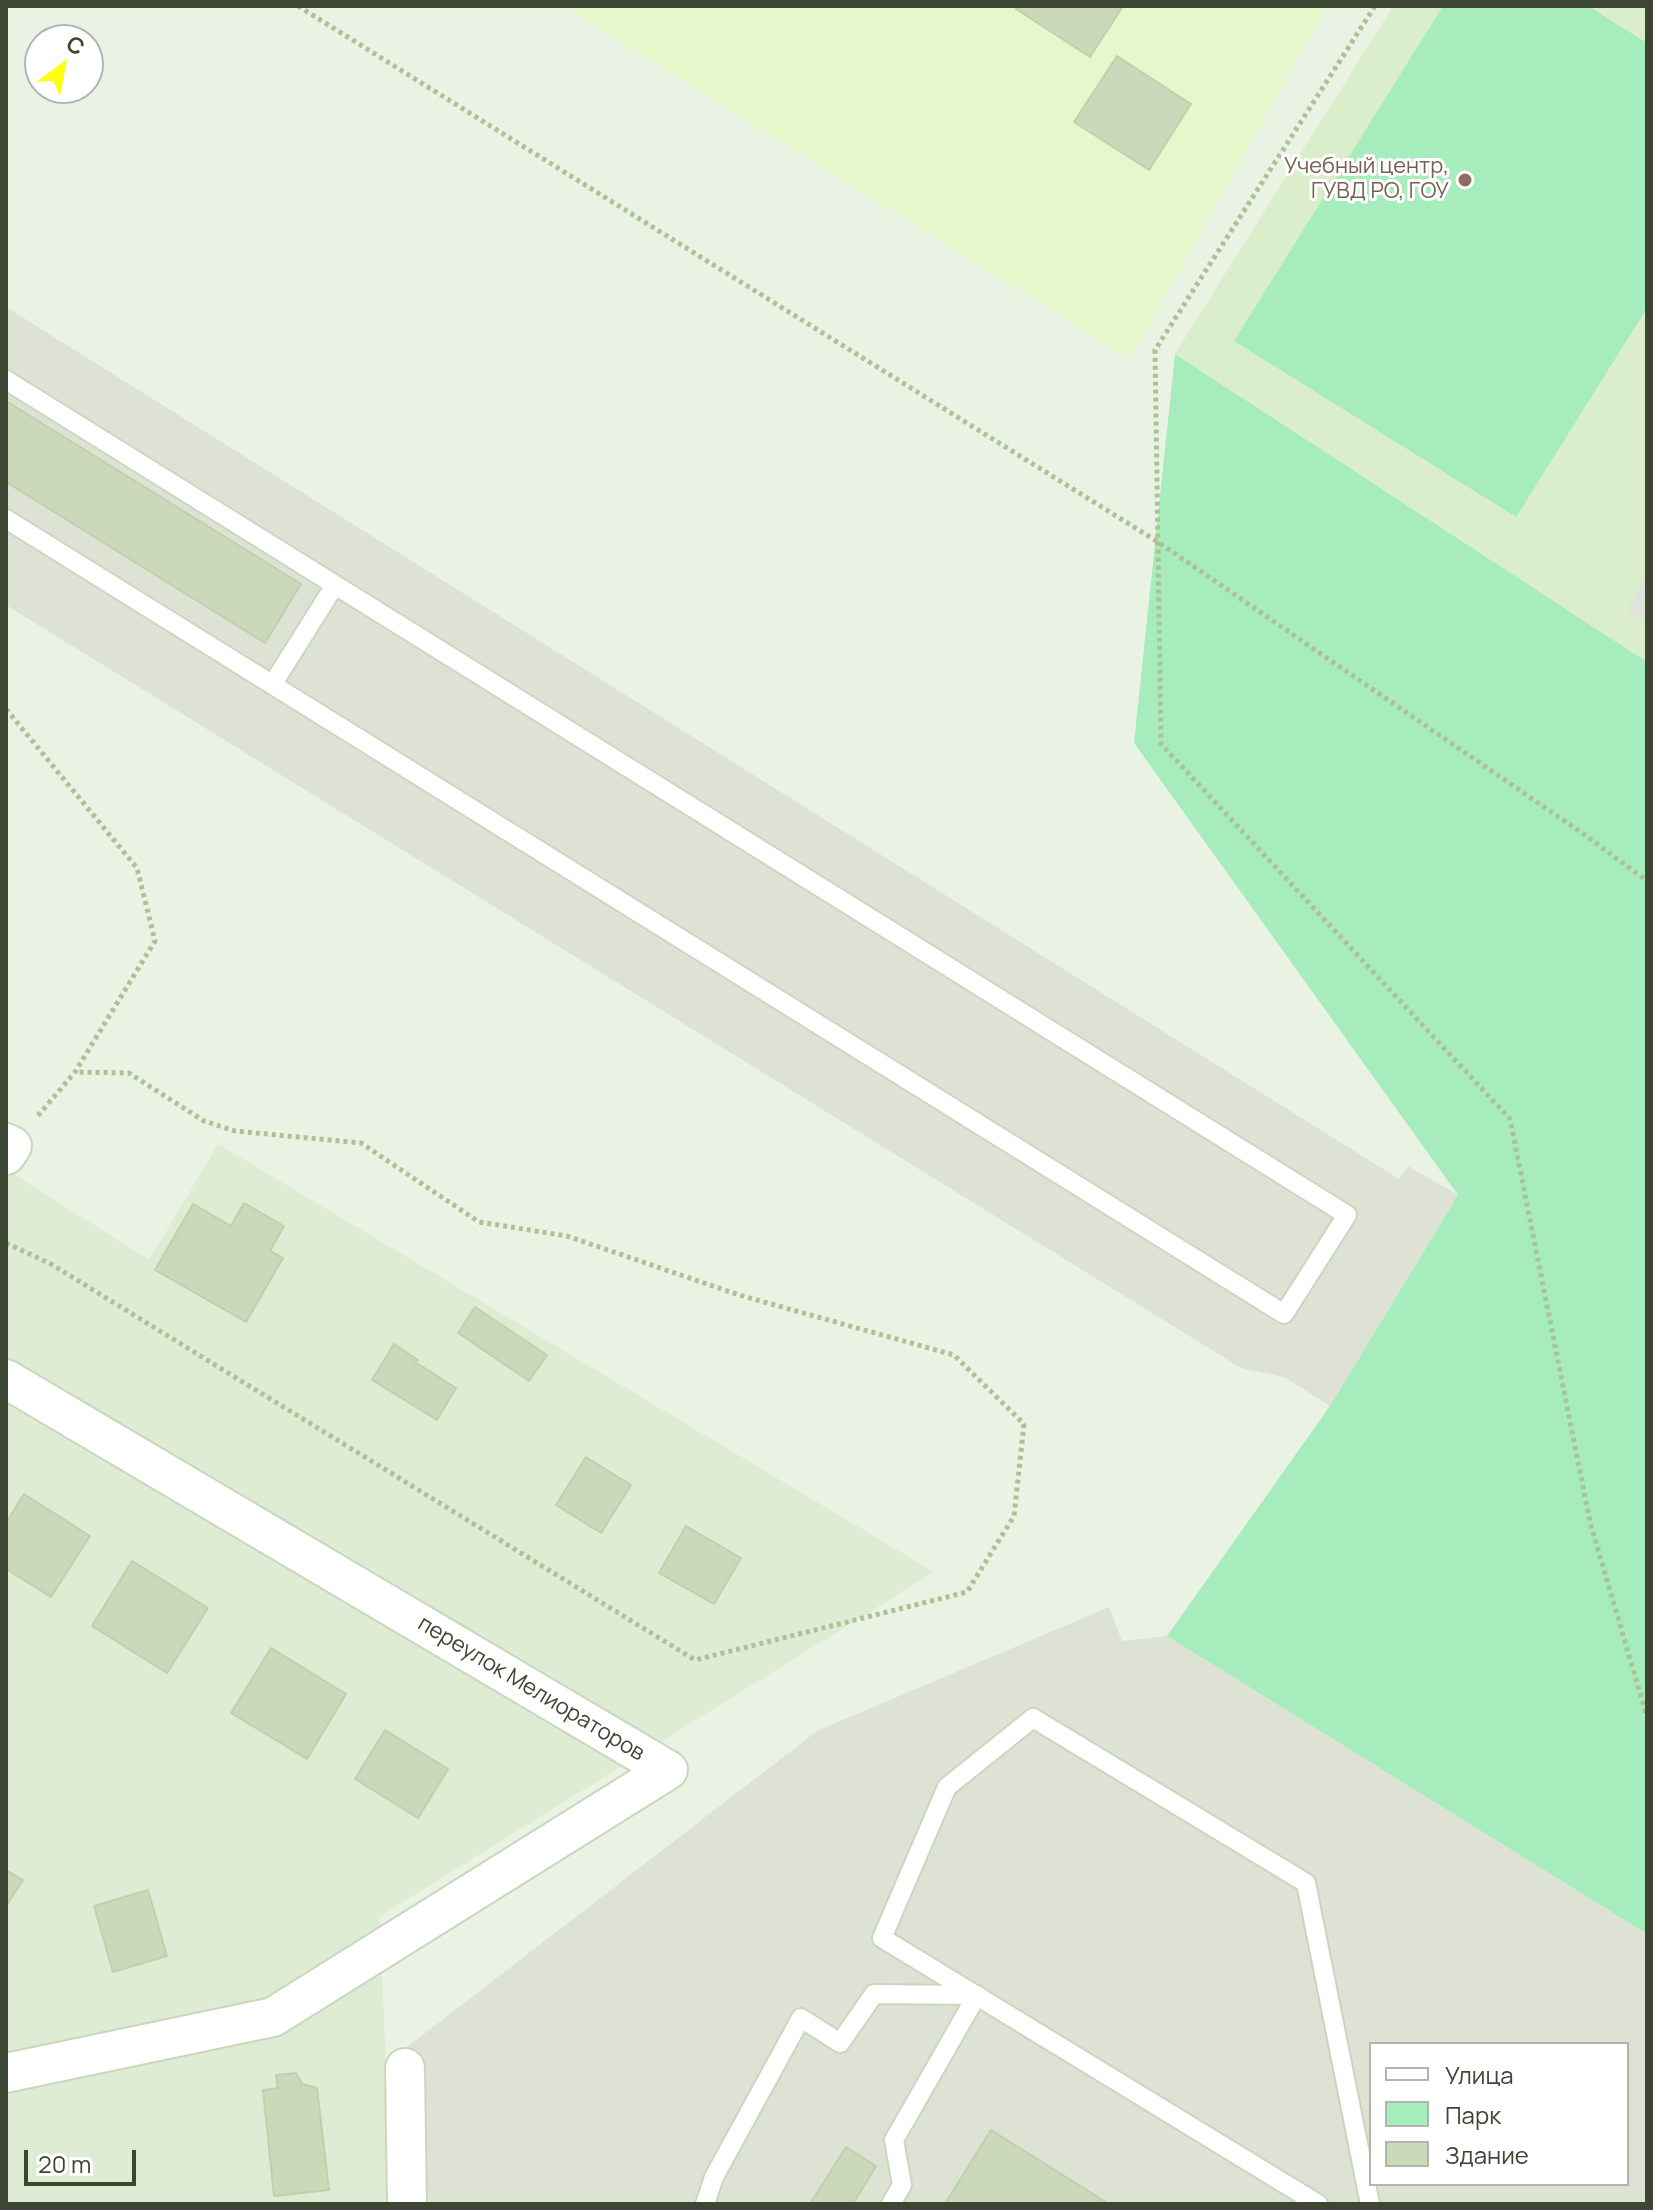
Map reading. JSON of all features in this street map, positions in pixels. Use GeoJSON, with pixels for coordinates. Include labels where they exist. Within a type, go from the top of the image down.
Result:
{"type":"FeatureCollection","features":[{"type":"Feature","properties":{"kind":"street","name":"переулок Мелиораторов"},"geometry":{"type":"LineString","coordinates":[[6,1379],[668,1770],[273,2017],[6,2073]]}},
{"type":"Feature","properties":{"kind":"street"},"geometry":{"type":"LineString","coordinates":[[405,2068],[407,2204]]}},
{"type":"Feature","properties":{"kind":"lane"},"geometry":{"type":"LineString","coordinates":[[6,380],[1347,1215],[1284,1314],[6,519]]}},
{"type":"Feature","properties":{"kind":"lane"},"geometry":{"type":"LineString","coordinates":[[272,685],[335,585]]}},
{"type":"Feature","properties":{"kind":"lane"},"geometry":{"type":"LineString","coordinates":[[1318,2204],[882,1938],[947,1787],[1033,1718],[1306,1883],[1370,2204]]}},
{"type":"Feature","properties":{"kind":"lane"},"geometry":{"type":"LineString","coordinates":[[705,2204],[714,2177],[801,2018],[840,2043],[874,1994],[977,1995]]}},
{"type":"Feature","properties":{"kind":"lane"},"geometry":{"type":"LineString","coordinates":[[891,2204],[902,2185],[894,2140],[977,1995]]}},
{"type":"Feature","properties":{"kind":"path"},"geometry":{"type":"LineString","coordinates":[[298,6],[1158,542],[1585,835],[1647,881]]}},
{"type":"Feature","properties":{"kind":"path"},"geometry":{"type":"LineString","coordinates":[[1375,6],[1155,350],[1161,744],[1510,1119],[1590,1522],[1647,1717]]}},
{"type":"Feature","properties":{"kind":"path"},"geometry":{"type":"LineString","coordinates":[[6,709],[137,868],[155,941],[75,1072],[8,1148]]}},
{"type":"Feature","properties":{"kind":"path"},"geometry":{"type":"LineString","coordinates":[[6,1243],[51,1264],[695,1660],[967,1592],[1014,1516],[1024,1424],[954,1355],[739,1295],[567,1236],[479,1222],[361,1143],[235,1131],[204,1121],[129,1073],[75,1072]]}},
{"type":"Feature","properties":{"kind":"shaded area"},"geometry":{"type":"Polygon","coordinates":[[[563,6],[1327,6],[1130,359],[563,6]]]}},
{"type":"Feature","properties":{"kind":"shaded area","name":"Учебный центр, ГУВД РО, ГОУ"},"geometry":{"type":"Polygon","coordinates":[[[1393,6],[1647,6],[1647,662],[1175,354],[1393,6]]]}},
{"type":"Feature","properties":{"kind":"shaded area"},"geometry":{"type":"Polygon","coordinates":[[[6,307],[1399,1179],[1408,1166],[1458,1195],[1330,1406],[1284,1377],[1241,1368],[6,605],[6,307]]]}},
{"type":"Feature","properties":{"kind":"shaded area"},"geometry":{"type":"Polygon","coordinates":[[[1647,576],[1647,624],[1626,611],[1647,576]]]}},
{"type":"Feature","properties":{"kind":"shaded area"},"geometry":{"type":"Polygon","coordinates":[[[218,1144],[934,1572],[379,1917],[393,2204],[6,2204],[6,1169],[149,1260],[218,1144]]]}},
{"type":"Feature","properties":{"kind":"shaded area"},"geometry":{"type":"Polygon","coordinates":[[[1109,1607],[1122,1641],[1167,1636],[1647,1934],[1647,2204],[413,2204],[407,2047],[817,1731],[1109,1607]]]}},
{"type":"Feature","properties":{"kind":"green space","name":"Учебный центр, ГУВД РО, ГОУ"},"geometry":{"type":"Polygon","coordinates":[[[1443,6],[1588,6],[1647,43],[1647,308],[1516,517],[1234,341],[1443,6]]]}},
{"type":"Feature","properties":{"kind":"green space"},"geometry":{"type":"Polygon","coordinates":[[[1175,354],[1647,662],[1647,1934],[1167,1636],[1330,1406],[1458,1195],[1134,743],[1175,354]]]}},
{"type":"Feature","properties":{"kind":"building"},"geometry":{"type":"Polygon","coordinates":[[[1018,6],[1123,6],[1090,57],[1016,9],[1018,6]]]}},
{"type":"Feature","properties":{"kind":"building"},"geometry":{"type":"Polygon","coordinates":[[[1117,56],[1191,104],[1149,170],[1074,122],[1117,56]]]}},
{"type":"Feature","properties":{"kind":"building"},"geometry":{"type":"Polygon","coordinates":[[[6,401],[301,584],[265,643],[6,482],[6,401]]]}},
{"type":"Feature","properties":{"kind":"building"},"geometry":{"type":"Polygon","coordinates":[[[244,1203],[284,1226],[270,1251],[283,1258],[246,1322],[155,1270],[193,1204],[231,1226],[244,1203]]]}},
{"type":"Feature","properties":{"kind":"building"},"geometry":{"type":"Polygon","coordinates":[[[475,1307],[547,1355],[529,1381],[458,1333],[475,1307]]]}},
{"type":"Feature","properties":{"kind":"building"},"geometry":{"type":"Polygon","coordinates":[[[394,1344],[418,1360],[415,1362],[456,1388],[437,1420],[372,1380],[394,1344]]]}},
{"type":"Feature","properties":{"kind":"building"},"geometry":{"type":"Polygon","coordinates":[[[586,1457],[631,1485],[601,1533],[556,1505],[586,1457]]]}},
{"type":"Feature","properties":{"kind":"building"},"geometry":{"type":"Polygon","coordinates":[[[24,1494],[90,1536],[51,1597],[6,1569],[6,1523],[24,1494]]]}},
{"type":"Feature","properties":{"kind":"building"},"geometry":{"type":"Polygon","coordinates":[[[686,1526],[741,1558],[714,1604],[659,1573],[686,1526]]]}},
{"type":"Feature","properties":{"kind":"building"},"geometry":{"type":"Polygon","coordinates":[[[132,1561],[208,1608],[167,1673],[92,1626],[132,1561]]]}},
{"type":"Feature","properties":{"kind":"building"},"geometry":{"type":"Polygon","coordinates":[[[271,1648],[346,1694],[307,1759],[231,1713],[271,1648]]]}},
{"type":"Feature","properties":{"kind":"building"},"geometry":{"type":"Polygon","coordinates":[[[385,1730],[448,1769],[418,1818],[355,1779],[385,1730]]]}},
{"type":"Feature","properties":{"kind":"building"},"geometry":{"type":"Polygon","coordinates":[[[6,1870],[23,1880],[6,1906],[6,1870]]]}},
{"type":"Feature","properties":{"kind":"building"},"geometry":{"type":"Polygon","coordinates":[[[148,1890],[167,1956],[113,1972],[94,1906],[148,1890]]]}},
{"type":"Feature","properties":{"kind":"building"},"geometry":{"type":"Polygon","coordinates":[[[296,2073],[302,2084],[317,2088],[329,2190],[274,2196],[263,2090],[278,2088],[276,2075],[296,2073]]]}},
{"type":"Feature","properties":{"kind":"building"},"geometry":{"type":"Polygon","coordinates":[[[991,2130],[1109,2204],[945,2204],[991,2130]]]}},
{"type":"Feature","properties":{"kind":"building"},"geometry":{"type":"Polygon","coordinates":[[[846,2147],[876,2166],[853,2204],[810,2204],[846,2147]]]}},
{"type":"Feature","properties":{"kind":"place","name":"Учебный центр, ГУВД РО, ГОУ"},"geometry":{"type":"Point","coordinates":[1465,180]}}]}
